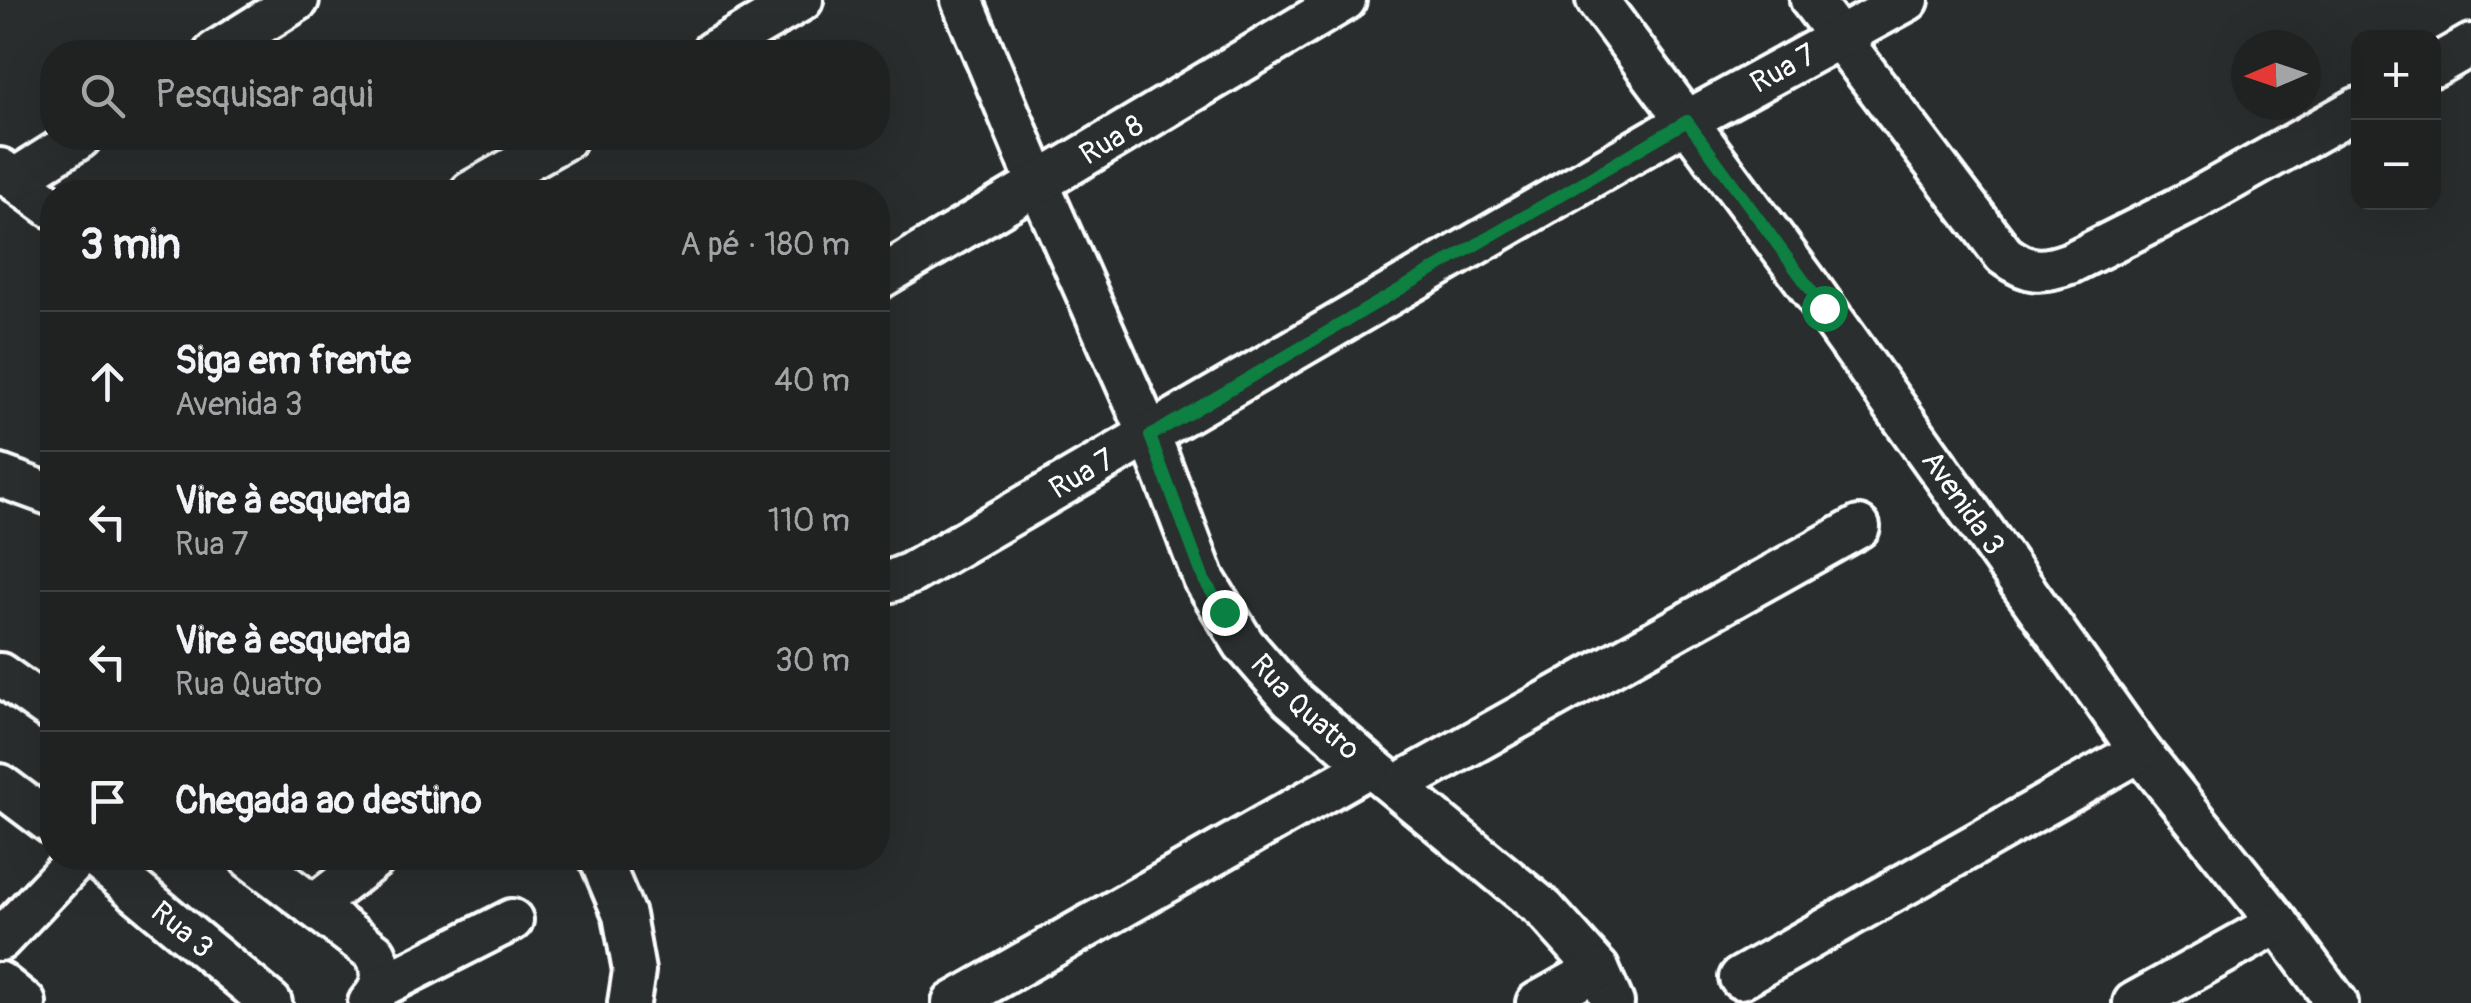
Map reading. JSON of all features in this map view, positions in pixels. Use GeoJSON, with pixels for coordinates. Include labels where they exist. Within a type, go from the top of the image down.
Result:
{"type":"FeatureCollection","features":[{"type":"Feature","properties":{"kind":"street"},"geometry":{"type":"LineString","coordinates":[[233,40],[298,0]]}},
{"type":"Feature","properties":{"kind":"street"},"geometry":{"type":"LineString","coordinates":[[733,40],[802,0]]}},
{"type":"Feature","properties":{"kind":"street","name":"Rua Quatro"},"geometry":{"type":"LineString","coordinates":[[962,0],[1150,436],[1204,580],[1244,644],[1290,696],[1544,908],[1605,986]]}},
{"type":"Feature","properties":{"kind":"street","name":"Rua 8"},"geometry":{"type":"LineString","coordinates":[[890,273],[1345,0]]}},
{"type":"Feature","properties":{"kind":"street","name":"Avenida 3"},"geometry":{"type":"LineString","coordinates":[[1597,0],[1804,279],[2140,751],[2278,922],[2337,1003]]}},
{"type":"Feature","properties":{"kind":"street"},"geometry":{"type":"LineString","coordinates":[[1811,0],[2004,255],[2019,266],[2049,271],[2070,263],[2190,202],[2351,112]]}},
{"type":"Feature","properties":{"kind":"street","name":"Rua 7"},"geometry":{"type":"LineString","coordinates":[[890,581],[1150,436],[1687,121],[1908,0]]}},
{"type":"Feature","properties":{"kind":"street"},"geometry":{"type":"LineString","coordinates":[[2441,62],[2471,44]]}},
{"type":"Feature","properties":{"kind":"street"},"geometry":{"type":"LineString","coordinates":[[40,198],[7,174],[56,150]]}},
{"type":"Feature","properties":{"kind":"street"},"geometry":{"type":"LineString","coordinates":[[492,180],[545,150]]}},
{"type":"Feature","properties":{"kind":"street"},"geometry":{"type":"LineString","coordinates":[[0,476],[40,491]]}},
{"type":"Feature","properties":{"kind":"street"},"geometry":{"type":"LineString","coordinates":[[953,1003],[1858,526]]}},
{"type":"Feature","properties":{"kind":"street"},"geometry":{"type":"LineString","coordinates":[[0,674],[40,702]]}},
{"type":"Feature","properties":{"kind":"street"},"geometry":{"type":"LineString","coordinates":[[1740,978],[2140,751]]}},
{"type":"Feature","properties":{"kind":"street"},"geometry":{"type":"LineString","coordinates":[[0,785],[40,815]]}},
{"type":"Feature","properties":{"kind":"street"},"geometry":{"type":"LineString","coordinates":[[0,940],[67,870]]}},
{"type":"Feature","properties":{"kind":"street","name":"Rua 3"},"geometry":{"type":"LineString","coordinates":[[110,870],[271,1003]]}},
{"type":"Feature","properties":{"kind":"street"},"geometry":{"type":"LineString","coordinates":[[267,870],[314,906],[375,981],[512,920]]}},
{"type":"Feature","properties":{"kind":"street"},"geometry":{"type":"LineString","coordinates":[[314,906],[359,870]]}},
{"type":"Feature","properties":{"kind":"street"},"geometry":{"type":"LineString","coordinates":[[605,870],[624,915],[634,972],[630,1003]]}},
{"type":"Feature","properties":{"kind":"street"},"geometry":{"type":"LineString","coordinates":[[2134,1003],[2278,922]]}},
{"type":"Feature","properties":{"kind":"street"},"geometry":{"type":"LineString","coordinates":[[0,983],[25,1003]]}},
{"type":"Feature","properties":{"kind":"street"},"geometry":{"type":"LineString","coordinates":[[1537,1003],[1605,986]]}},
{"type":"Feature","properties":{"kind":"route"},"geometry":{"type":"LineString","coordinates":[[1224,612],[1204,580],[1150,436],[1687,121],[1824,308]]}}]}
